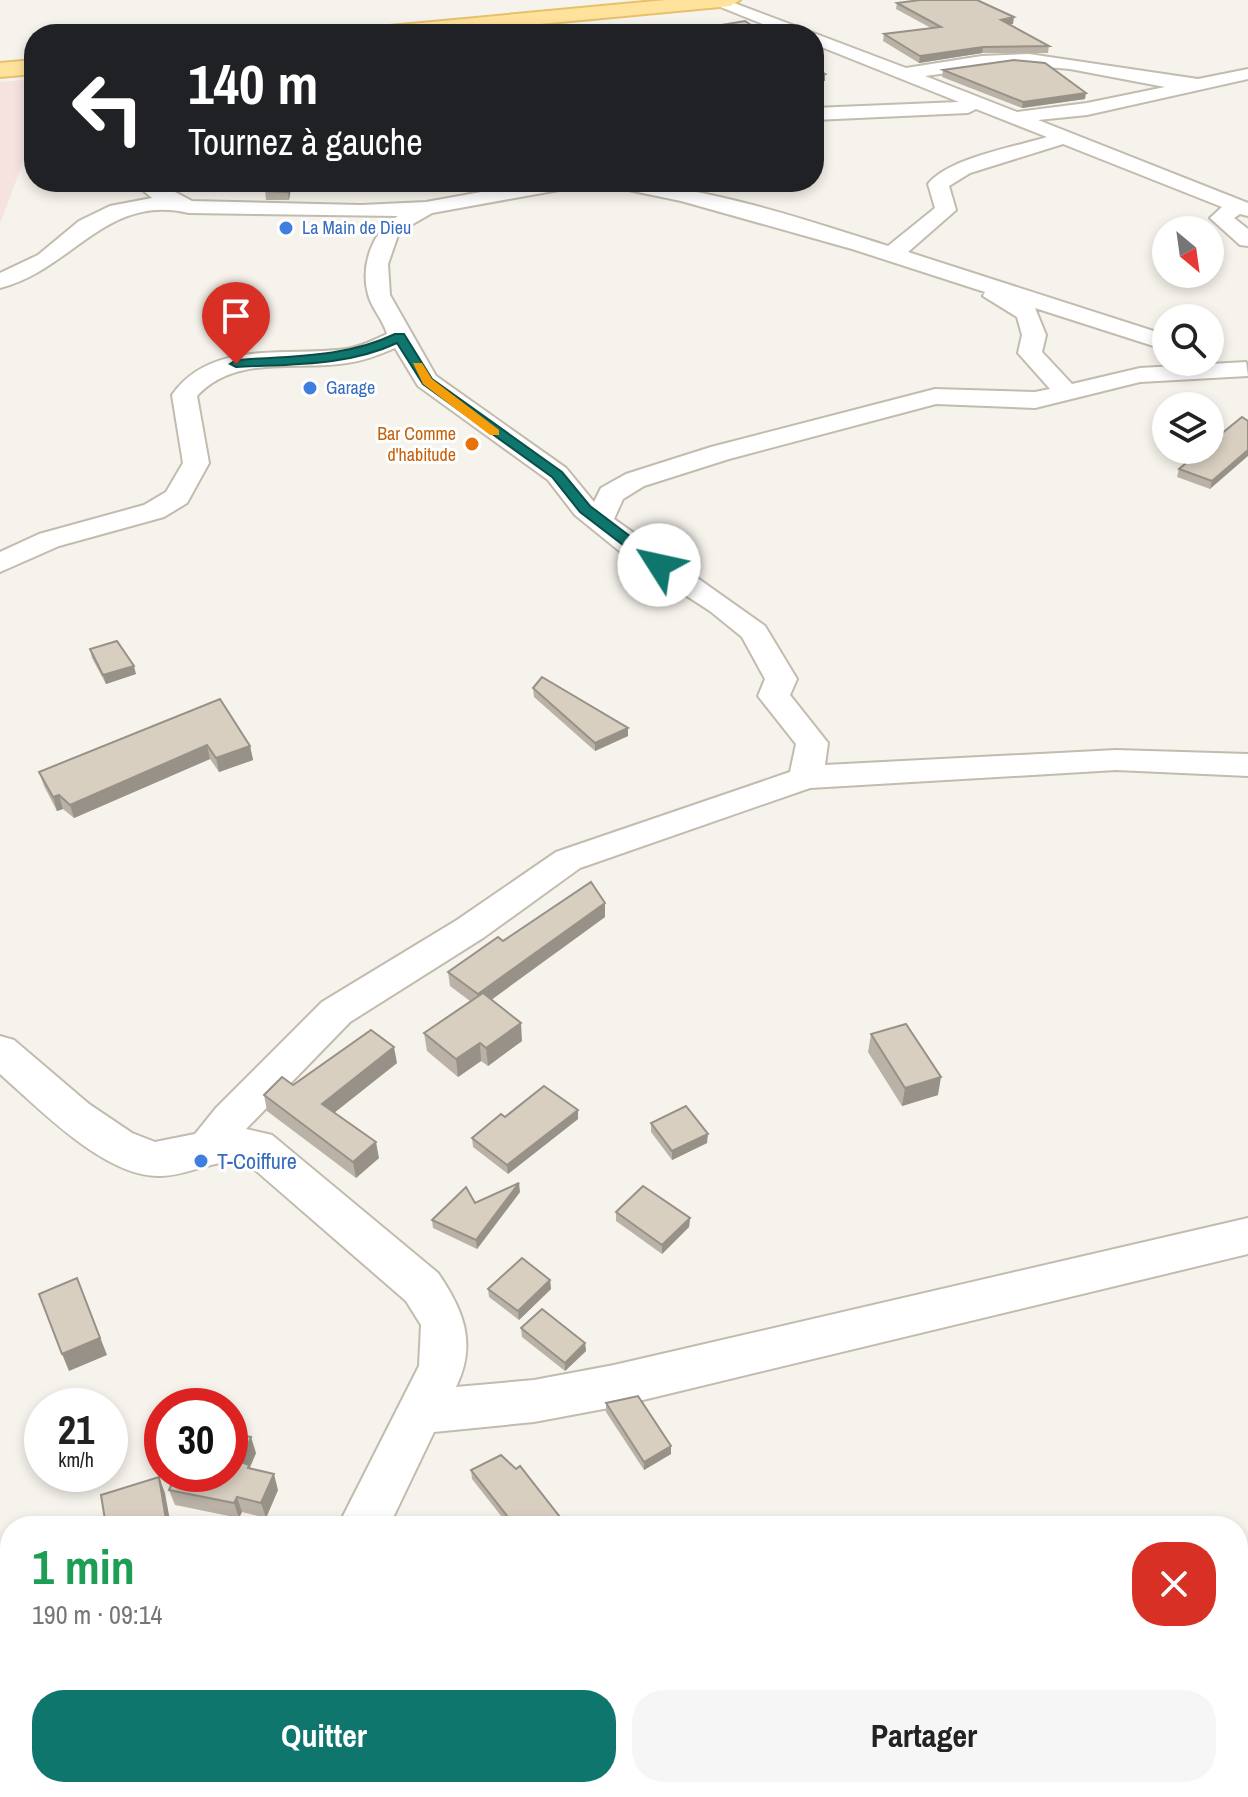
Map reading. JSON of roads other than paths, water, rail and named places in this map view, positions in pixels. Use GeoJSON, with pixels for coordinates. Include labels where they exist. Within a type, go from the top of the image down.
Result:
{"type":"FeatureCollection","features":[{"type":"Feature","properties":{"kind":"main road"},"geometry":{"type":"LineString","coordinates":[[474,24],[718,1]]}},
{"type":"Feature","properties":{"kind":"main road"},"geometry":{"type":"LineString","coordinates":[[0,70],[24,68]]}},
{"type":"Feature","properties":{"kind":"street"},"geometry":{"type":"LineString","coordinates":[[718,1],[778,24]]}},
{"type":"Feature","properties":{"kind":"street"},"geometry":{"type":"LineString","coordinates":[[824,42],[1242,208]]}},
{"type":"Feature","properties":{"kind":"street"},"geometry":{"type":"LineString","coordinates":[[905,74],[966,61],[1028,59],[1120,76],[1195,84]]}},
{"type":"Feature","properties":{"kind":"street"},"geometry":{"type":"LineString","coordinates":[[1016,118],[1087,109],[1248,74]]}},
{"type":"Feature","properties":{"kind":"street"},"geometry":{"type":"LineString","coordinates":[[824,114],[987,107]]}},
{"type":"Feature","properties":{"kind":"street"},"geometry":{"type":"LineString","coordinates":[[892,254],[946,210],[938,184],[963,169],[1054,141],[1061,136]]}},
{"type":"Feature","properties":{"kind":"street"},"geometry":{"type":"LineString","coordinates":[[160,192],[189,207],[361,211],[426,208],[515,192]]}},
{"type":"Feature","properties":{"kind":"street"},"geometry":{"type":"LineString","coordinates":[[668,192],[892,254],[1152,338]]}},
{"type":"Feature","properties":{"kind":"street"},"geometry":{"type":"LineString","coordinates":[[0,281],[46,260],[87,226],[117,210],[175,201]]}},
{"type":"Feature","properties":{"kind":"street"},"geometry":{"type":"LineString","coordinates":[[426,208],[390,229],[377,264],[379,295],[427,381],[557,474],[599,521],[754,632],[781,679],[774,696],[812,743],[806,778]]}},
{"type":"Feature","properties":{"kind":"street"},"geometry":{"type":"LineString","coordinates":[[1242,208],[1221,218],[1248,240]]}},
{"type":"Feature","properties":{"kind":"street"},"geometry":{"type":"LineString","coordinates":[[361,211],[390,229]]}},
{"type":"Feature","properties":{"kind":"street"},"geometry":{"type":"LineString","coordinates":[[987,284],[995,296],[1027,313],[1034,335],[1030,353],[1068,394]]}},
{"type":"Feature","properties":{"kind":"street"},"geometry":{"type":"LineString","coordinates":[[0,563],[49,540],[154,511],[177,497],[196,463],[184,395],[192,383],[213,370],[236,364],[346,356],[370,351],[400,337]]}},
{"type":"Feature","properties":{"kind":"street"},"geometry":{"type":"LineString","coordinates":[[1224,362],[1247,369]]}},
{"type":"Feature","properties":{"kind":"street"},"geometry":{"type":"LineString","coordinates":[[599,521],[611,494],[635,480],[720,453],[935,396],[1035,400],[1140,375],[1247,369]]}},
{"type":"Feature","properties":{"kind":"street"},"geometry":{"type":"LineString","coordinates":[[209,1146],[230,1119],[336,1012],[470,929],[568,860],[806,778],[859,772],[1116,760],[1248,765]]}},
{"type":"Feature","properties":{"kind":"street"},"geometry":{"type":"LineString","coordinates":[[0,1051],[123,1151],[155,1159],[183,1156],[209,1146],[234,1143],[257,1147],[422,1287],[439,1311],[449,1340],[442,1368],[368,1516]]}},
{"type":"Feature","properties":{"kind":"street"},"geometry":{"type":"LineString","coordinates":[[420,1412],[534,1401],[614,1386],[1248,1236]]}},
{"type":"Feature","properties":{"kind":"place","name":"La Main de Dieu"},"geometry":{"type":"Point","coordinates":[286,228]}},
{"type":"Feature","properties":{"kind":"place","name":"Garage"},"geometry":{"type":"Point","coordinates":[310,388]}},
{"type":"Feature","properties":{"kind":"place","name":"Bar Comme d'habitude"},"geometry":{"type":"Point","coordinates":[472,444]}},
{"type":"Feature","properties":{"kind":"place","name":"T-Coiffure"},"geometry":{"type":"Point","coordinates":[201,1161]}}]}
